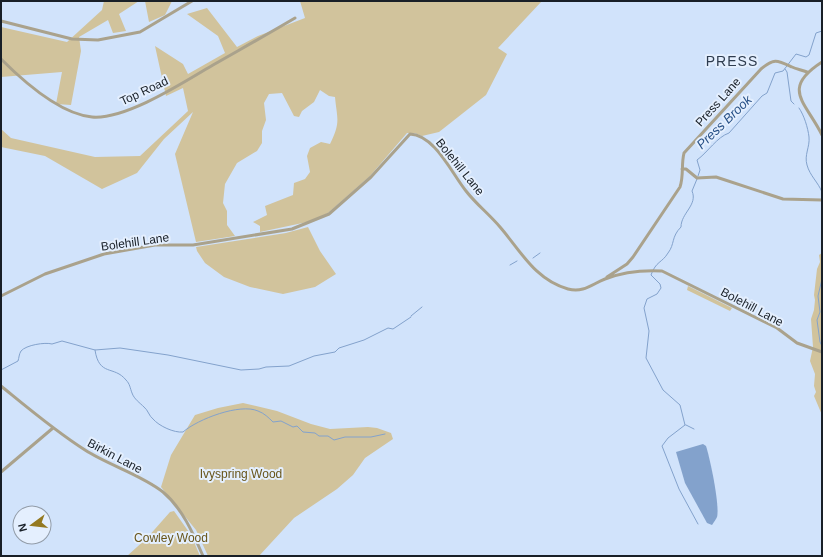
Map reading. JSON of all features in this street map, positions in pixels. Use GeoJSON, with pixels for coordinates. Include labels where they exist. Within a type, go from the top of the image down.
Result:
{"type":"FeatureCollection","features":[{"type":"Feature","properties":{"kind":"street"},"geometry":{"type":"LineString","coordinates":[[1,21],[72,39],[98,40],[140,32],[192,1]]}},
{"type":"Feature","properties":{"kind":"street","name":"Top Road"},"geometry":{"type":"LineString","coordinates":[[1,59],[16,74],[63,108],[92,117],[124,112],[162,94],[295,18]]}},
{"type":"Feature","properties":{"kind":"street","name":"Press Lane"},"geometry":{"type":"LineString","coordinates":[[604,279],[627,264],[633,257],[680,187],[684,177],[681,165],[684,153],[761,69],[773,61],[784,63],[807,72]]}},
{"type":"Feature","properties":{"kind":"street"},"geometry":{"type":"LineString","coordinates":[[822,62],[807,72],[799,88],[801,98],[822,135]]}},
{"type":"Feature","properties":{"kind":"street","name":"Bolehill Lane"},"geometry":{"type":"LineString","coordinates":[[1,296],[45,274],[104,254],[155,245],[193,245],[292,229],[307,224],[329,214],[371,178],[410,134],[423,139],[439,153],[466,191],[501,228],[526,262],[541,274],[558,284],[575,290],[588,288],[604,279],[625,273],[662,271],[777,328],[797,343],[822,352]]}},
{"type":"Feature","properties":{"kind":"street"},"geometry":{"type":"LineString","coordinates":[[682,169],[686,169],[697,178],[716,177],[783,199],[822,200]]}},
{"type":"Feature","properties":{"kind":"street","name":"Birkin Lane"},"geometry":{"type":"LineString","coordinates":[[1,386],[53,428],[89,453],[162,492],[184,519],[203,556]]}},
{"type":"Feature","properties":{"kind":"street"},"geometry":{"type":"LineString","coordinates":[[1,472],[53,428]]}},
{"type":"Feature","properties":{"kind":"green space"},"geometry":{"type":"Polygon","coordinates":[[[104,1],[139,1],[119,14],[126,31],[113,33],[108,20],[79,37],[81,51],[71,105],[56,104],[62,72],[1,77],[1,27],[67,42],[102,10],[104,1]]]}},
{"type":"Feature","properties":{"kind":"green space"},"geometry":{"type":"Polygon","coordinates":[[[145,1],[172,1],[165,15],[149,22],[145,1]]]}},
{"type":"Feature","properties":{"kind":"green space"},"geometry":{"type":"Polygon","coordinates":[[[300,1],[542,1],[498,48],[507,54],[486,95],[439,132],[422,136],[415,133],[407,133],[370,176],[328,213],[312,221],[260,232],[260,226],[253,222],[267,215],[265,206],[293,195],[294,183],[305,179],[310,172],[307,156],[310,148],[321,142],[330,144],[337,125],[335,97],[329,96],[320,90],[314,102],[302,111],[299,117],[294,116],[282,93],[269,94],[264,103],[266,120],[262,131],[262,143],[257,151],[237,163],[225,184],[223,203],[227,211],[227,225],[235,236],[196,242],[175,154],[193,112],[164,139],[137,173],[102,189],[45,156],[1,147],[1,129],[11,138],[95,157],[140,156],[188,111],[183,88],[166,96],[155,46],[183,64],[188,74],[225,53],[218,36],[187,14],[207,8],[237,47],[258,36],[305,18],[300,1]]]}},
{"type":"Feature","properties":{"kind":"green space"},"geometry":{"type":"Polygon","coordinates":[[[308,227],[320,251],[336,274],[315,287],[283,294],[250,287],[224,277],[205,263],[196,247],[286,233],[308,227]]]}},
{"type":"Feature","properties":{"kind":"green space"},"geometry":{"type":"Polygon","coordinates":[[[822,253],[822,415],[814,396],[816,392],[814,386],[815,374],[810,361],[813,347],[811,319],[814,310],[817,269],[820,262],[819,255],[822,253]]]}},
{"type":"Feature","properties":{"kind":"green space"},"geometry":{"type":"Polygon","coordinates":[[[688,286],[732,308],[730,311],[687,290],[688,286]]]}},
{"type":"Feature","properties":{"kind":"green space","name":"Ivyspring Wood"},"geometry":{"type":"Polygon","coordinates":[[[243,403],[277,411],[311,424],[330,429],[377,428],[391,433],[393,439],[365,458],[353,475],[337,489],[294,518],[259,556],[208,556],[196,530],[161,487],[171,455],[195,415],[218,408],[243,403]]]}},
{"type":"Feature","properties":{"kind":"green space","name":"Cowley Wood"},"geometry":{"type":"Polygon","coordinates":[[[174,511],[191,535],[200,556],[127,556],[147,538],[170,512],[174,511]]]}},
{"type":"Feature","properties":{"kind":"water"},"geometry":{"type":"Polygon","coordinates":[[[703,444],[706,446],[710,461],[718,511],[717,517],[712,525],[707,523],[685,483],[676,452],[703,444]]]}},
{"type":"Feature","properties":{"kind":"waterway","name":"Press Brook"},"geometry":{"type":"LineString","coordinates":[[698,176],[700,170],[697,160],[720,138],[729,133],[762,96],[767,93],[775,73],[783,71],[796,54],[806,57],[809,55],[816,33],[822,31]]}},
{"type":"Feature","properties":{"kind":"waterway"},"geometry":{"type":"LineString","coordinates":[[785,69],[787,72],[791,101],[794,104]]}},
{"type":"Feature","properties":{"kind":"waterway"},"geometry":{"type":"LineString","coordinates":[[799,108],[806,122],[809,137],[806,158],[807,165],[822,192]]}},
{"type":"Feature","properties":{"kind":"waterway","name":"Press Brook"},"geometry":{"type":"LineString","coordinates":[[685,425],[680,405],[663,390],[646,358],[649,331],[644,308],[647,299],[657,294],[661,288],[660,284],[651,275],[655,267],[670,250],[676,234],[681,227],[684,217],[693,201],[692,191],[697,179]]}},
{"type":"Feature","properties":{"kind":"waterway"},"geometry":{"type":"LineString","coordinates":[[533,258],[540,253]]}},
{"type":"Feature","properties":{"kind":"waterway"},"geometry":{"type":"LineString","coordinates":[[510,265],[517,261]]}},
{"type":"Feature","properties":{"kind":"waterway"},"geometry":{"type":"LineString","coordinates":[[822,279],[818,296],[820,312],[817,320],[820,342],[822,346]]}},
{"type":"Feature","properties":{"kind":"waterway"},"geometry":{"type":"LineString","coordinates":[[411,316],[422,307]]}},
{"type":"Feature","properties":{"kind":"waterway"},"geometry":{"type":"LineString","coordinates":[[1,370],[18,361],[21,351],[27,347],[40,344],[52,344],[62,341],[95,350],[120,348],[168,355],[241,370],[289,366],[314,356],[335,352],[339,348],[364,340],[388,328],[393,329],[411,317]]}},
{"type":"Feature","properties":{"kind":"waterway"},"geometry":{"type":"LineString","coordinates":[[95,350],[100,364],[108,370],[117,373],[126,380],[134,397],[152,418],[159,424],[171,430],[183,432],[199,422],[219,414],[241,409],[250,409],[262,413],[273,422],[281,421],[293,427],[297,426],[303,432],[315,433],[319,436],[328,436],[334,440],[345,437],[371,437],[385,434]]}},
{"type":"Feature","properties":{"kind":"waterway"},"geometry":{"type":"LineString","coordinates":[[685,425],[668,438],[662,446],[679,489],[698,524]]}},
{"type":"Feature","properties":{"kind":"waterway","name":"Press Brook"},"geometry":{"type":"LineString","coordinates":[[686,425],[694,429]]}},
{"type":"Feature","properties":{"kind":"district","name":"PRESS"},"geometry":{"type":"Point","coordinates":[732,61]}}]}
